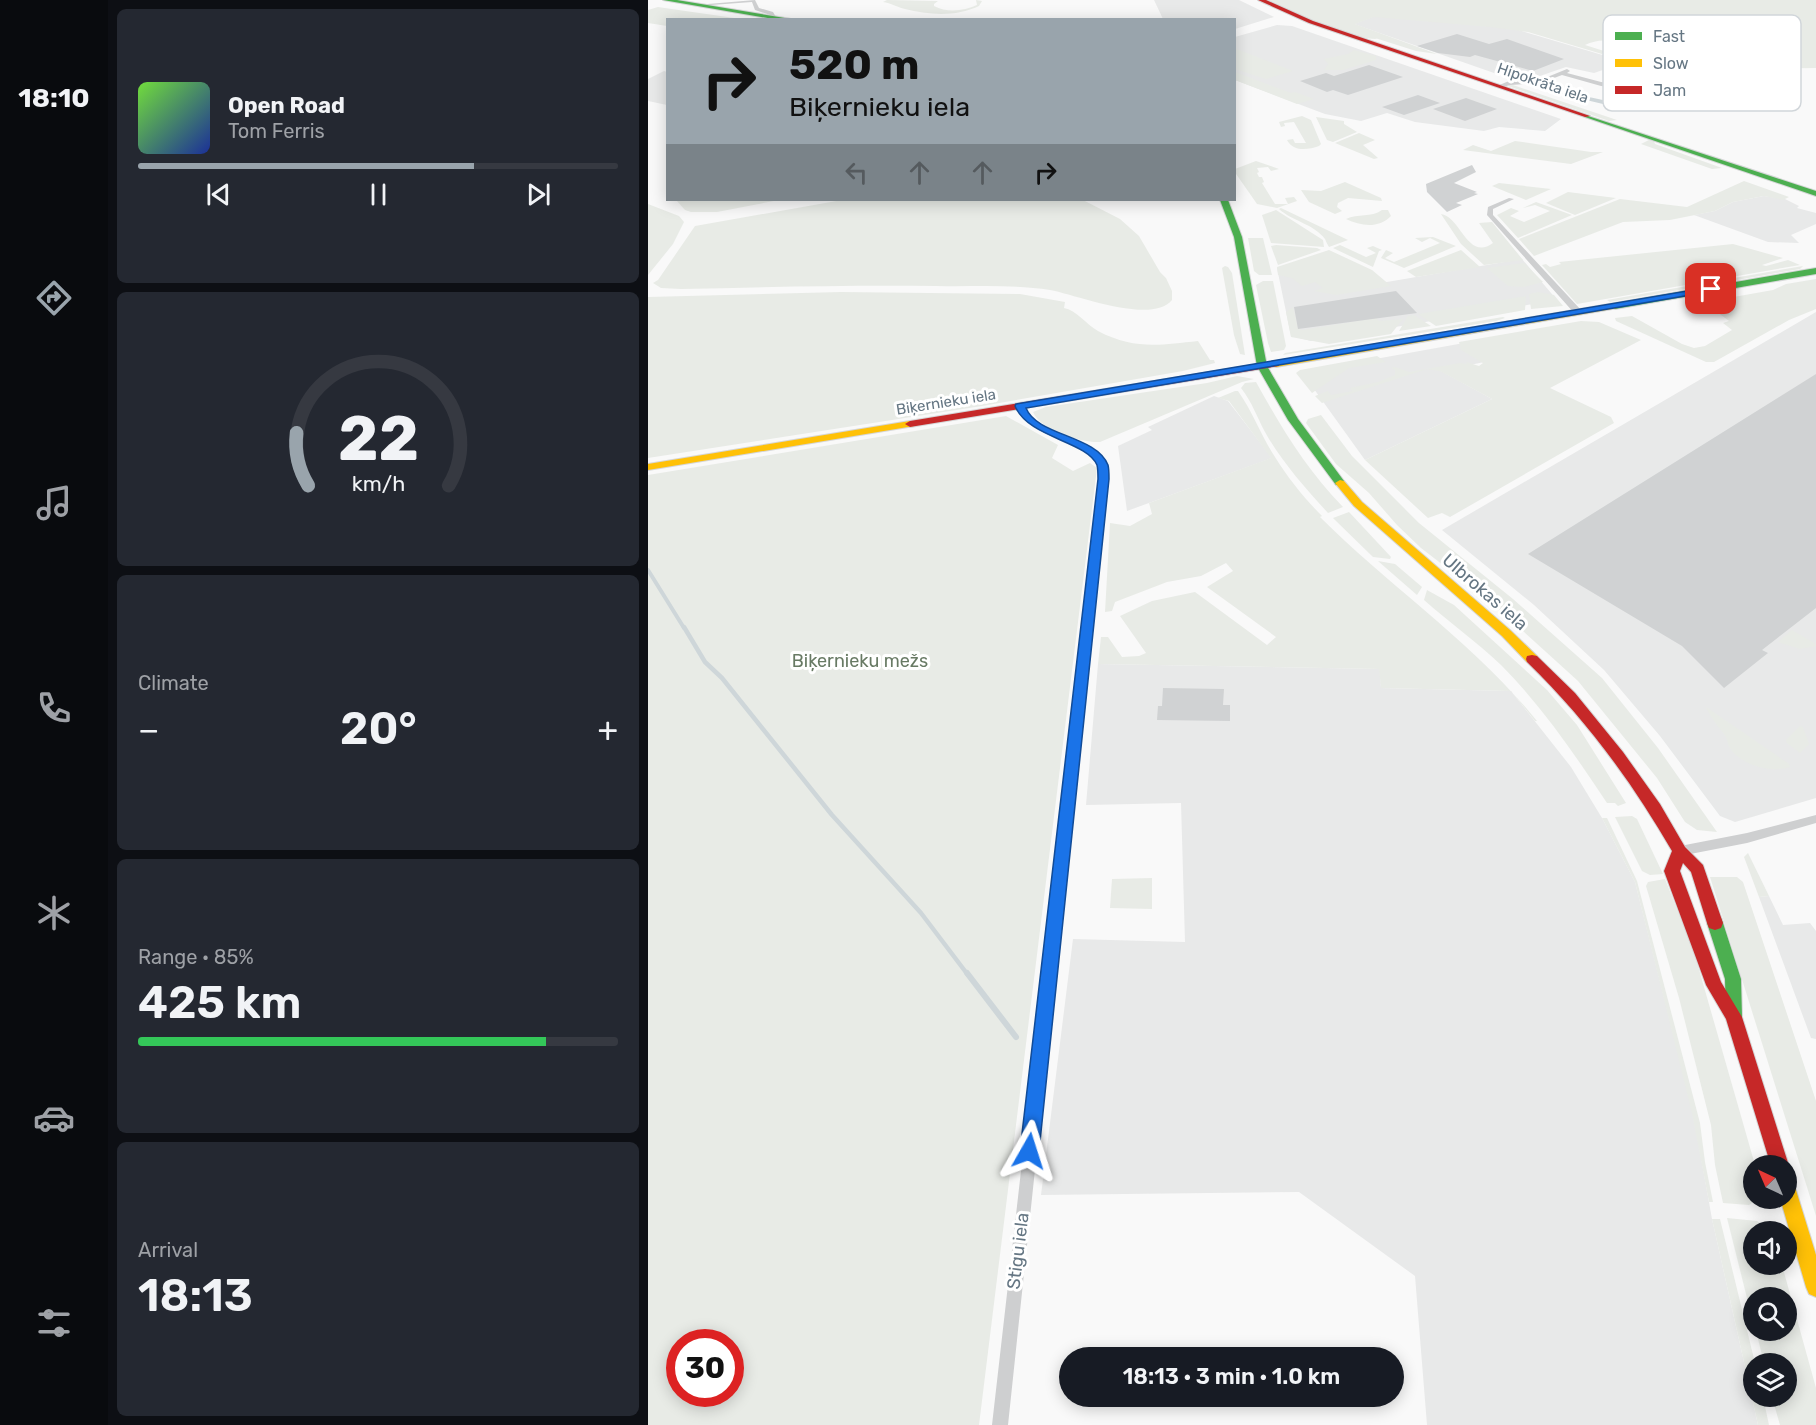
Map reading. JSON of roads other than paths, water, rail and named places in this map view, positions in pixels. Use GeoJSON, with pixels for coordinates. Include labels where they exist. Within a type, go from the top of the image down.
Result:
{"type":"FeatureCollection","features":[{"type":"Feature","properties":{"kind":"main road"},"geometry":{"type":"LineString","coordinates":[[666,0],[784,18]]}},
{"type":"Feature","properties":{"kind":"main road","name":"Hipokrāta iela"},"geometry":{"type":"LineString","coordinates":[[1261,0],[1311,22],[1816,194]]}},
{"type":"Feature","properties":{"kind":"main road"},"geometry":{"type":"LineString","coordinates":[[1224,201],[1238,237],[1262,366]]}},
{"type":"Feature","properties":{"kind":"main road","name":"Biķernieku iela"},"geometry":{"type":"LineString","coordinates":[[648,467],[1262,366],[1816,271]]}},
{"type":"Feature","properties":{"kind":"main road","name":"Ulbrokas iela"},"geometry":{"type":"LineString","coordinates":[[1262,366],[1313,449],[1358,504],[1506,633],[1570,696],[1618,756],[1655,808],[1680,851],[1698,869],[1733,979],[1734,1017]]}},
{"type":"Feature","properties":{"kind":"main road","name":"Ulbrokas iela"},"geometry":{"type":"LineString","coordinates":[[1680,851],[1672,871],[1714,985],[1734,1017],[1777,1155]]}},
{"type":"Feature","properties":{"kind":"main road"},"geometry":{"type":"LineString","coordinates":[[1793,1209],[1816,1287]]}},
{"type":"Feature","properties":{"kind":"street"},"geometry":{"type":"LineString","coordinates":[[698,5],[755,1]]}},
{"type":"Feature","properties":{"kind":"street"},"geometry":{"type":"LineString","coordinates":[[732,10],[755,1]]}},
{"type":"Feature","properties":{"kind":"street"},"geometry":{"type":"LineString","coordinates":[[755,1],[757,9],[774,16]]}},
{"type":"Feature","properties":{"kind":"street"},"geometry":{"type":"LineString","coordinates":[[1500,86],[1509,83],[1541,81],[1570,70]]}},
{"type":"Feature","properties":{"kind":"street"},"geometry":{"type":"LineString","coordinates":[[1561,73],[1603,84]]}},
{"type":"Feature","properties":{"kind":"street"},"geometry":{"type":"LineString","coordinates":[[1596,94],[1598,84]]}},
{"type":"Feature","properties":{"kind":"street"},"geometry":{"type":"LineString","coordinates":[[1511,199],[1490,208],[1490,215],[1578,312]]}},
{"type":"Feature","properties":{"kind":"street","name":"Stigu iela"},"geometry":{"type":"LineString","coordinates":[[1000,1425],[1104,479],[1102,465],[1094,454],[1032,422],[1023,414],[1020,406]]}},
{"type":"Feature","properties":{"kind":"street"},"geometry":{"type":"LineString","coordinates":[[1680,851],[1747,838],[1816,819]]}},
{"type":"Feature","properties":{"kind":"waterway"},"geometry":{"type":"LineString","coordinates":[[648,570],[684,628]]}},
{"type":"Feature","properties":{"kind":"waterway"},"geometry":{"type":"LineString","coordinates":[[684,627],[705,662],[722,678],[832,815],[921,913],[968,975]]}},
{"type":"Feature","properties":{"kind":"waterway"},"geometry":{"type":"LineString","coordinates":[[967,973],[1016,1037]]}},
{"type":"Feature","properties":{"kind":"park label","name":"Biķernieku mežs"},"geometry":{"type":"Point","coordinates":[860,661]}}]}
